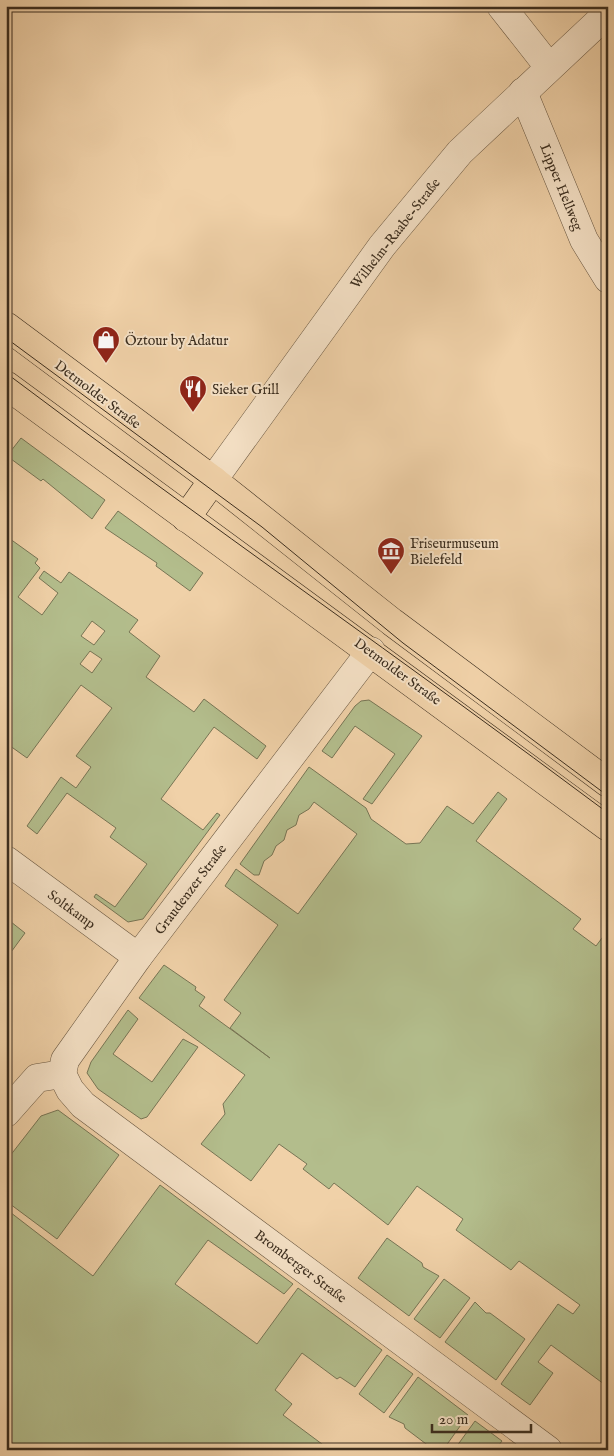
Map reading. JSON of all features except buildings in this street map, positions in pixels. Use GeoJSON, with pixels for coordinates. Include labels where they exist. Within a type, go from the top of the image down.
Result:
{"type":"FeatureCollection","features":[{"type":"Feature","properties":{"kind":"main road","name":"Detmolder Straße"},"geometry":{"type":"LineString","coordinates":[[6,326],[213,480],[392,622],[608,783]]}},
{"type":"Feature","properties":{"kind":"main road","name":"Detmolder Straße"},"geometry":{"type":"LineString","coordinates":[[6,384],[608,827]]}},
{"type":"Feature","properties":{"kind":"main road"},"geometry":{"type":"LineString","coordinates":[[186,518],[213,480]]}},
{"type":"Feature","properties":{"kind":"street"},"geometry":{"type":"LineString","coordinates":[[501,6],[549,67]]}},
{"type":"Feature","properties":{"kind":"street","name":"Wilhelm-Raabe-Straße"},"geometry":{"type":"LineString","coordinates":[[213,480],[382,246],[460,152],[608,13]]}},
{"type":"Feature","properties":{"kind":"street","name":"Lipper Hellweg"},"geometry":{"type":"LineString","coordinates":[[523,92],[584,240],[608,280]]}},
{"type":"Feature","properties":{"kind":"street","name":"Graudenzer Straße"},"geometry":{"type":"LineString","coordinates":[[62,1074],[65,1060],[138,957],[371,651]]}},
{"type":"Feature","properties":{"kind":"street","name":"Soltkamp"},"geometry":{"type":"LineString","coordinates":[[6,860],[138,957]]}},
{"type":"Feature","properties":{"kind":"street"},"geometry":{"type":"LineString","coordinates":[[6,1113],[37,1078],[62,1074]]}},
{"type":"Feature","properties":{"kind":"street","name":"Bromberger Straße"},"geometry":{"type":"LineString","coordinates":[[62,1074],[70,1090],[83,1105],[548,1450]]}},
{"type":"Feature","properties":{"kind":"green space"},"geometry":{"type":"Polygon","coordinates":[[[21,438],[105,500],[92,519],[43,479],[41,481],[7,456],[21,438]]]}},
{"type":"Feature","properties":{"kind":"green space"},"geometry":{"type":"Polygon","coordinates":[[[118,511],[203,573],[190,591],[156,566],[157,563],[105,528],[118,511]]]}},
{"type":"Feature","properties":{"kind":"green space"},"geometry":{"type":"Polygon","coordinates":[[[6,536],[38,559],[35,563],[40,568],[18,597],[42,615],[58,593],[39,578],[44,571],[61,583],[69,572],[138,620],[129,632],[160,656],[146,677],[194,712],[204,699],[266,746],[257,759],[214,727],[161,799],[203,830],[217,813],[220,815],[143,919],[128,922],[94,897],[96,894],[115,907],[147,864],[110,837],[116,828],[67,793],[37,834],[27,826],[61,777],[76,788],[91,767],[76,756],[112,708],[81,685],[27,758],[6,743],[6,536]],[[92,621],[81,636],[94,645],[105,631],[92,621]],[[90,651],[80,664],[92,673],[102,659],[90,651]]]}},
{"type":"Feature","properties":{"kind":"green space"},"geometry":{"type":"Polygon","coordinates":[[[369,700],[422,736],[372,804],[363,799],[395,754],[355,726],[332,758],[322,751],[355,706],[361,701],[369,700]]]}},
{"type":"Feature","properties":{"kind":"green space"},"geometry":{"type":"Polygon","coordinates":[[[309,767],[366,808],[371,819],[406,844],[420,843],[447,806],[473,824],[498,792],[507,799],[476,841],[581,919],[573,929],[596,946],[608,930],[608,1387],[551,1345],[538,1362],[553,1373],[530,1405],[501,1384],[558,1304],[573,1314],[580,1305],[519,1261],[511,1270],[456,1230],[463,1219],[417,1186],[388,1225],[334,1183],[329,1189],[303,1169],[307,1164],[279,1144],[251,1181],[201,1144],[225,1114],[223,1104],[245,1075],[139,998],[164,965],[196,987],[195,990],[205,997],[199,1006],[270,1058],[230,1028],[241,1013],[224,1000],[278,925],[225,886],[236,869],[298,914],[357,834],[314,802],[309,809],[299,815],[296,825],[287,830],[284,840],[276,846],[272,855],[264,861],[259,875],[254,875],[240,864],[309,767]]]}},
{"type":"Feature","properties":{"kind":"green space"},"geometry":{"type":"Polygon","coordinates":[[[6,918],[25,933],[6,959],[6,918]]]}},
{"type":"Feature","properties":{"kind":"green space"},"geometry":{"type":"Polygon","coordinates":[[[128,1010],[138,1019],[113,1054],[152,1082],[183,1039],[198,1047],[147,1117],[141,1119],[98,1089],[87,1073],[91,1062],[128,1010]]]}},
{"type":"Feature","properties":{"kind":"green space"},"geometry":{"type":"Polygon","coordinates":[[[58,1110],[119,1155],[57,1239],[6,1201],[6,1161],[41,1116],[58,1110]]]}},
{"type":"Feature","properties":{"kind":"green space"},"geometry":{"type":"Polygon","coordinates":[[[160,1185],[293,1284],[284,1294],[208,1240],[175,1284],[257,1344],[298,1288],[382,1350],[355,1387],[340,1377],[337,1379],[302,1353],[275,1390],[292,1404],[283,1415],[330,1450],[6,1450],[6,1209],[93,1276],[160,1185]]]}},
{"type":"Feature","properties":{"kind":"green space"},"geometry":{"type":"Polygon","coordinates":[[[387,1238],[422,1263],[423,1267],[439,1276],[409,1316],[358,1278],[387,1238]]]}},
{"type":"Feature","properties":{"kind":"green space"},"geometry":{"type":"Polygon","coordinates":[[[444,1279],[470,1298],[440,1338],[414,1319],[444,1279]]]}},
{"type":"Feature","properties":{"kind":"green space"},"geometry":{"type":"Polygon","coordinates":[[[475,1302],[486,1313],[490,1313],[525,1339],[496,1380],[445,1342],[475,1302]]]}},
{"type":"Feature","properties":{"kind":"green space"},"geometry":{"type":"Polygon","coordinates":[[[387,1355],[413,1374],[384,1413],[359,1394],[387,1355]]]}},
{"type":"Feature","properties":{"kind":"green space"},"geometry":{"type":"Polygon","coordinates":[[[418,1377],[468,1415],[443,1450],[434,1450],[405,1428],[404,1424],[389,1417],[418,1377]]]}},
{"type":"Feature","properties":{"kind":"green space"},"geometry":{"type":"Polygon","coordinates":[[[475,1421],[502,1441],[495,1450],[454,1450],[475,1421]]]}},
{"type":"Feature","properties":{"kind":"tram line"},"geometry":{"type":"LineString","coordinates":[[6,338],[262,527],[403,643],[608,796]]}},
{"type":"Feature","properties":{"kind":"tram line"},"geometry":{"type":"LineString","coordinates":[[6,373],[608,813]]}},
{"type":"Feature","properties":{"kind":"place","name":"Öztour by Adatur"},"geometry":{"type":"Point","coordinates":[106,364]}},
{"type":"Feature","properties":{"kind":"place","name":"Sieker Grill"},"geometry":{"type":"Point","coordinates":[193,413]}},
{"type":"Feature","properties":{"kind":"place","name":"Friseurmuseum Bielefeld"},"geometry":{"type":"Point","coordinates":[391,575]}}]}
